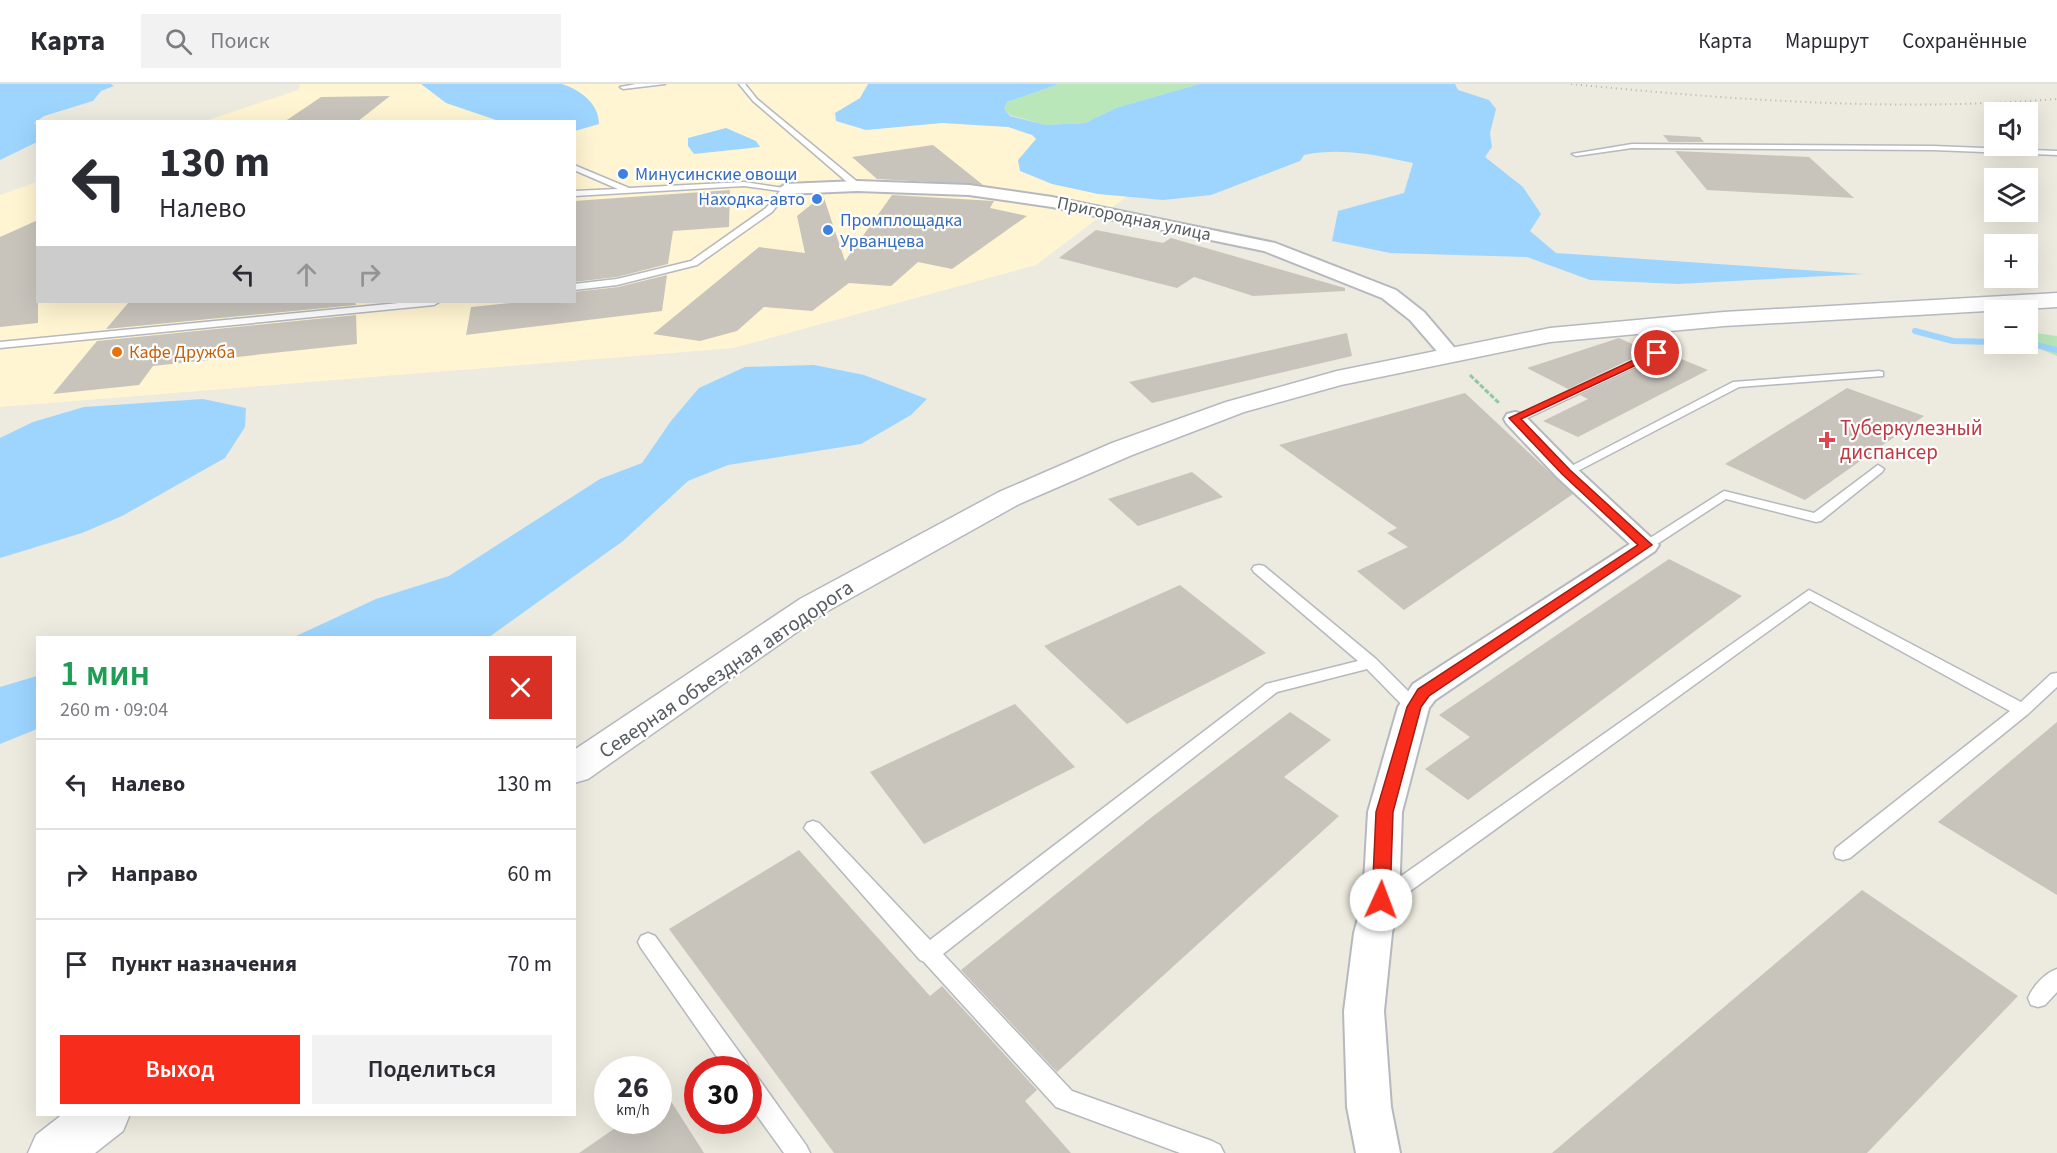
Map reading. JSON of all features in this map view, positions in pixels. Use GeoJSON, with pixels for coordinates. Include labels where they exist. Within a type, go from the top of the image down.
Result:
{"type":"FeatureCollection","features":[{"type":"Feature","properties":{"kind":"street","name":"Пригородная улица"},"geometry":{"type":"LineString","coordinates":[[786,189],[857,186],[969,190],[1052,202],[1269,247],[1389,294],[1417,316],[1449,353]]}},
{"type":"Feature","properties":{"kind":"street","name":"Северная объездная автодорога"},"geometry":{"type":"LineString","coordinates":[[576,768],[812,606],[1009,498],[1122,449],[1235,407],[1337,378],[1449,353],[1550,335],[1641,325],[2057,300]]}},
{"type":"Feature","properties":{"kind":"street"},"geometry":{"type":"LineString","coordinates":[[1378,1153],[1369,1107],[1364,1011],[1373,933],[1381,900],[1385,812],[1414,707],[1424,692],[1646,545],[1566,472],[1515,418]]}},
{"type":"Feature","properties":{"kind":"street"},"geometry":{"type":"LineString","coordinates":[[54,1153],[102,1116]]}},
{"type":"Feature","properties":{"kind":"lane"},"geometry":{"type":"LineString","coordinates":[[623,87],[662,84]]}},
{"type":"Feature","properties":{"kind":"lane"},"geometry":{"type":"LineString","coordinates":[[742,84],[755,100],[857,186]]}},
{"type":"Feature","properties":{"kind":"lane"},"geometry":{"type":"LineString","coordinates":[[1576,154],[1632,146],[1933,148],[2057,153]]}},
{"type":"Feature","properties":{"kind":"lane"},"geometry":{"type":"LineString","coordinates":[[576,167],[628,191]]}},
{"type":"Feature","properties":{"kind":"lane"},"geometry":{"type":"LineString","coordinates":[[576,194],[744,184],[786,189]]}},
{"type":"Feature","properties":{"kind":"lane"},"geometry":{"type":"LineString","coordinates":[[576,287],[616,282],[694,264],[769,210],[786,189]]}},
{"type":"Feature","properties":{"kind":"lane"},"geometry":{"type":"LineString","coordinates":[[0,345],[424,303]]}},
{"type":"Feature","properties":{"kind":"lane"},"geometry":{"type":"LineString","coordinates":[[0,355],[17,345]]}},
{"type":"Feature","properties":{"kind":"lane"},"geometry":{"type":"LineString","coordinates":[[1515,418],[1657,353]]}},
{"type":"Feature","properties":{"kind":"lane"},"geometry":{"type":"LineString","coordinates":[[1566,472],[1737,384],[1879,374]]}},
{"type":"Feature","properties":{"kind":"lane"},"geometry":{"type":"LineString","coordinates":[[1646,545],[1725,495],[1816,518],[1878,469]]}},
{"type":"Feature","properties":{"kind":"lane"},"geometry":{"type":"LineString","coordinates":[[1259,569],[1370,663],[1414,707]]}},
{"type":"Feature","properties":{"kind":"lane"},"geometry":{"type":"LineString","coordinates":[[1381,900],[1809,595],[2022,710]]}},
{"type":"Feature","properties":{"kind":"lane"},"geometry":{"type":"LineString","coordinates":[[927,954],[1272,688],[1370,663]]}},
{"type":"Feature","properties":{"kind":"lane"},"geometry":{"type":"LineString","coordinates":[[1844,853],[2022,710],[2057,678]]}},
{"type":"Feature","properties":{"kind":"lane"},"geometry":{"type":"LineString","coordinates":[[813,828],[927,954],[1064,1099],[1212,1153]]}},
{"type":"Feature","properties":{"kind":"lane"},"geometry":{"type":"LineString","coordinates":[[648,942],[729,1056]]}},
{"type":"Feature","properties":{"kind":"lane"},"geometry":{"type":"LineString","coordinates":[[2038,998],[2057,978]]}},
{"type":"Feature","properties":{"kind":"lane"},"geometry":{"type":"LineString","coordinates":[[762,1103],[798,1153]]}},
{"type":"Feature","properties":{"kind":"path"},"geometry":{"type":"LineString","coordinates":[[1449,353],[1515,418]]}},
{"type":"Feature","properties":{"kind":"shaded area","name":"Промплощадка Урванцева"},"geometry":{"type":"Polygon","coordinates":[[[300,84],[904,84],[1060,132],[1142,185],[1036,265],[734,348],[0,407],[0,195],[36,182],[36,303],[576,303],[576,120],[208,120],[298,90],[300,84]]]}},
{"type":"Feature","properties":{"kind":"green space"},"geometry":{"type":"Polygon","coordinates":[[[1059,84],[1199,84],[1116,108],[1085,123],[1046,125],[1010,115],[1004,108],[1007,102],[1059,84]]]}},
{"type":"Feature","properties":{"kind":"green space"},"geometry":{"type":"Polygon","coordinates":[[[2038,333],[2057,336],[2057,356],[2038,348],[2038,333]]]}},
{"type":"Feature","properties":{"kind":"water"},"geometry":{"type":"Polygon","coordinates":[[[0,84],[111,84],[114,86],[101,91],[93,101],[36,120],[34,123],[36,124],[36,142],[0,160],[0,84]]]}},
{"type":"Feature","properties":{"kind":"water"},"geometry":{"type":"Polygon","coordinates":[[[421,84],[562,84],[587,98],[596,110],[599,124],[576,131],[576,120],[496,120],[446,103],[421,84]]]}},
{"type":"Feature","properties":{"kind":"water"},"geometry":{"type":"Polygon","coordinates":[[[868,84],[1059,84],[1007,102],[1004,108],[1010,116],[1046,125],[1085,123],[1116,108],[1199,84],[1455,84],[1458,90],[1489,100],[1496,109],[1490,133],[1492,147],[1485,157],[1523,187],[1541,214],[1530,231],[1556,253],[1864,274],[1678,284],[1590,280],[1527,257],[1390,253],[1332,241],[1338,211],[1404,193],[1413,163],[1359,153],[1318,153],[1304,155],[1300,161],[1211,195],[1163,200],[1098,194],[1052,184],[1020,171],[1018,160],[1036,139],[1032,135],[1008,127],[942,123],[866,130],[836,121],[835,113],[860,98],[868,84]]]}},
{"type":"Feature","properties":{"kind":"water"},"geometry":{"type":"Polygon","coordinates":[[[726,128],[756,141],[760,147],[694,154],[688,146],[688,138],[726,128]]]}},
{"type":"Feature","properties":{"kind":"water"},"geometry":{"type":"Polygon","coordinates":[[[814,365],[864,375],[927,399],[911,415],[861,444],[728,465],[688,481],[623,541],[490,636],[296,636],[376,599],[449,576],[600,479],[642,463],[671,421],[699,388],[745,367],[814,365]]]}},
{"type":"Feature","properties":{"kind":"water"},"geometry":{"type":"Polygon","coordinates":[[[203,399],[246,408],[245,427],[225,458],[122,516],[82,533],[0,558],[0,438],[33,422],[84,407],[203,399]]]}},
{"type":"Feature","properties":{"kind":"water"},"geometry":{"type":"Polygon","coordinates":[[[36,676],[36,729],[0,744],[0,687],[36,676]]]}},
{"type":"Feature","properties":{"kind":"building"},"geometry":{"type":"Polygon","coordinates":[[[390,96],[360,120],[287,120],[321,97],[390,96]]]}},
{"type":"Feature","properties":{"kind":"building"},"geometry":{"type":"Polygon","coordinates":[[[1663,135],[1700,137],[1704,142],[1669,142],[1663,135]]]}},
{"type":"Feature","properties":{"kind":"building"},"geometry":{"type":"Polygon","coordinates":[[[933,145],[983,185],[877,179],[852,157],[933,145]]]}},
{"type":"Feature","properties":{"kind":"building"},"geometry":{"type":"Polygon","coordinates":[[[1675,151],[1809,157],[1854,198],[1707,190],[1675,151]]]}},
{"type":"Feature","properties":{"kind":"building"},"geometry":{"type":"Polygon","coordinates":[[[730,190],[729,227],[673,231],[668,264],[617,277],[576,282],[576,201],[730,190]]]}},
{"type":"Feature","properties":{"kind":"building"},"geometry":{"type":"Polygon","coordinates":[[[823,195],[845,261],[892,195],[994,201],[990,208],[1027,216],[952,269],[918,262],[891,286],[849,283],[812,311],[764,307],[737,331],[700,341],[653,334],[759,247],[805,253],[797,216],[823,195]]]}},
{"type":"Feature","properties":{"kind":"building"},"geometry":{"type":"Polygon","coordinates":[[[36,221],[38,323],[0,327],[0,237],[36,221]]]}},
{"type":"Feature","properties":{"kind":"building"},"geometry":{"type":"Polygon","coordinates":[[[1096,230],[1163,243],[1171,238],[1345,288],[1345,291],[1253,296],[1194,277],[1177,288],[1059,258],[1096,230]]]}},
{"type":"Feature","properties":{"kind":"building"},"geometry":{"type":"Polygon","coordinates":[[[667,275],[662,311],[466,335],[471,307],[511,303],[576,303],[576,292],[618,287],[667,275]]]}},
{"type":"Feature","properties":{"kind":"building"},"geometry":{"type":"Polygon","coordinates":[[[128,303],[355,303],[356,305],[106,329],[128,303]]]}},
{"type":"Feature","properties":{"kind":"building"},"geometry":{"type":"Polygon","coordinates":[[[356,315],[357,344],[153,366],[139,385],[53,394],[97,341],[356,315]]]}},
{"type":"Feature","properties":{"kind":"building"},"geometry":{"type":"Polygon","coordinates":[[[1347,333],[1352,356],[1152,403],[1129,382],[1347,333]]]}},
{"type":"Feature","properties":{"kind":"building"},"geometry":{"type":"Polygon","coordinates":[[[1619,338],[1648,351],[1568,389],[1527,368],[1619,338]]]}},
{"type":"Feature","properties":{"kind":"building"},"geometry":{"type":"Polygon","coordinates":[[[1674,356],[1708,370],[1578,437],[1543,421],[1588,399],[1580,395],[1661,357],[1667,360],[1674,356]]]}},
{"type":"Feature","properties":{"kind":"building","name":"Туберкулезный диспансер"},"geometry":{"type":"Polygon","coordinates":[[[1847,388],[1924,416],[1805,500],[1725,464],[1847,388]]]}},
{"type":"Feature","properties":{"kind":"building"},"geometry":{"type":"Polygon","coordinates":[[[1465,393],[1573,494],[1404,610],[1357,571],[1408,547],[1387,533],[1397,528],[1279,445],[1465,393]]]}},
{"type":"Feature","properties":{"kind":"building"},"geometry":{"type":"Polygon","coordinates":[[[1192,472],[1223,497],[1138,526],[1108,499],[1192,472]]]}},
{"type":"Feature","properties":{"kind":"building"},"geometry":{"type":"Polygon","coordinates":[[[1669,559],[1742,596],[1468,800],[1425,769],[1470,737],[1439,715],[1669,559]]]}},
{"type":"Feature","properties":{"kind":"building"},"geometry":{"type":"Polygon","coordinates":[[[1180,585],[1266,653],[1127,724],[1044,646],[1180,585]]]}},
{"type":"Feature","properties":{"kind":"building"},"geometry":{"type":"Polygon","coordinates":[[[1015,704],[1075,767],[924,844],[870,772],[1015,704]]]}},
{"type":"Feature","properties":{"kind":"building"},"geometry":{"type":"Polygon","coordinates":[[[1290,712],[1331,740],[1284,777],[1339,816],[1057,1072],[961,970],[1152,817],[1290,712]]]}},
{"type":"Feature","properties":{"kind":"building"},"geometry":{"type":"Polygon","coordinates":[[[2057,722],[2057,895],[1938,822],[2057,722]]]}},
{"type":"Feature","properties":{"kind":"building"},"geometry":{"type":"Polygon","coordinates":[[[799,850],[930,996],[942,986],[1037,1090],[1025,1101],[1071,1153],[834,1153],[669,929],[799,850]]]}},
{"type":"Feature","properties":{"kind":"building"},"geometry":{"type":"Polygon","coordinates":[[[1862,890],[2018,996],[1867,1153],[1552,1153],[1862,890]]]}},
{"type":"Feature","properties":{"kind":"building"},"geometry":{"type":"Polygon","coordinates":[[[672,1103],[684,1122],[684,1134],[692,1134],[704,1153],[579,1153],[607,1134],[672,1134],[672,1103]]]}},
{"type":"Feature","properties":{"kind":"waterway"},"geometry":{"type":"LineString","coordinates":[[1915,331],[1953,341],[1984,342]]}},
{"type":"Feature","properties":{"kind":"waterway"},"geometry":{"type":"LineString","coordinates":[[2038,345],[2057,350]]}},
{"type":"Feature","properties":{"kind":"railway"},"geometry":{"type":"LineString","coordinates":[[1571,84],[1692,95],[1874,104],[1996,103],[2057,99]]}},
{"type":"Feature","properties":{"kind":"place","name":"Минусинские овощи"},"geometry":{"type":"Point","coordinates":[623,174]}},
{"type":"Feature","properties":{"kind":"place","name":"Находка-авто"},"geometry":{"type":"Point","coordinates":[817,199]}},
{"type":"Feature","properties":{"kind":"place","name":"Промплощадка Урванцева"},"geometry":{"type":"Point","coordinates":[828,230]}},
{"type":"Feature","properties":{"kind":"place","name":"Кафе Дружба"},"geometry":{"type":"Point","coordinates":[117,352]}},
{"type":"Feature","properties":{"kind":"place","name":"Туберкулезный диспансер"},"geometry":{"type":"Point","coordinates":[1827,440]}},
{"type":"Feature","properties":{"kind":"route"},"geometry":{"type":"LineString","coordinates":[[1381,900],[1385,812],[1414,707],[1424,692],[1646,545],[1566,472],[1515,418],[1657,353]]}}]}
